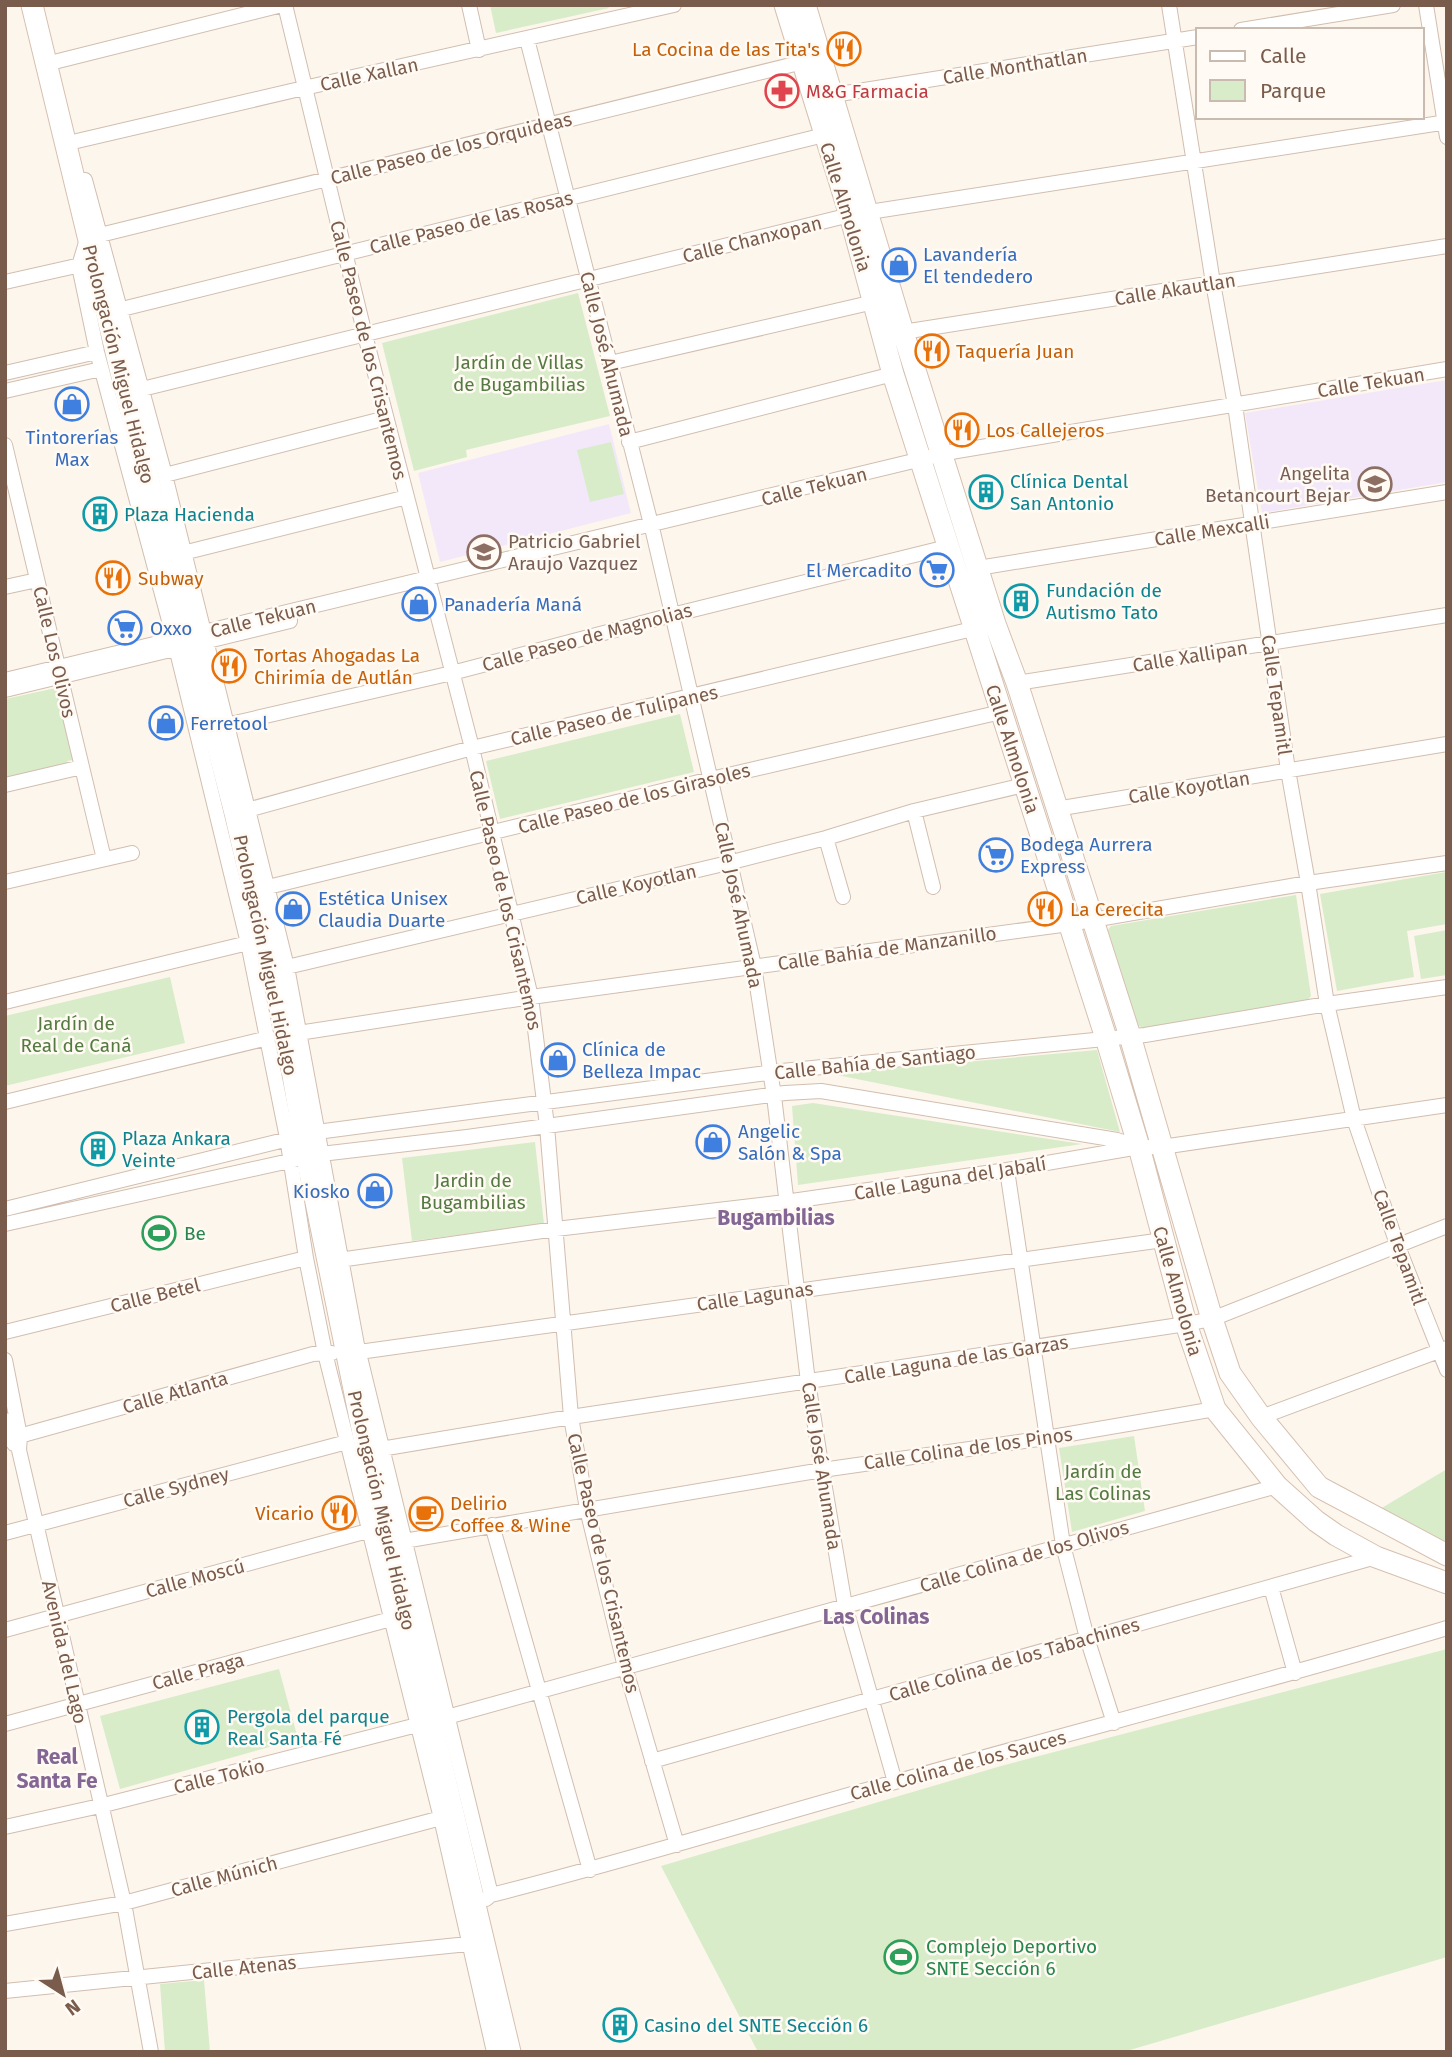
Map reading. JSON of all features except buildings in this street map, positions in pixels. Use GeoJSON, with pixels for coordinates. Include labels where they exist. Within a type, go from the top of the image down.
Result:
{"type":"FeatureCollection","features":[{"type":"Feature","properties":{"kind":"street","name":"Prolongación Miguel Hidalgo"},"geometry":{"type":"LineString","coordinates":[[32,5],[93,236],[86,264],[125,393],[190,641],[242,811],[306,1158],[334,1261],[343,1353],[375,1450],[387,1535],[475,1910],[476,1943],[510,2052]]}},
{"type":"Feature","properties":{"kind":"street"},"geometry":{"type":"LineString","coordinates":[[48,69],[284,5]]}},
{"type":"Feature","properties":{"kind":"street","name":"Calle Paseo de los Crisantemos"},"geometry":{"type":"LineString","coordinates":[[284,5],[365,335],[472,748],[531,997],[547,1126],[571,1417],[587,1510],[625,1667],[677,1845]]}},
{"type":"Feature","properties":{"kind":"street"},"geometry":{"type":"LineString","coordinates":[[469,5],[479,50]]}},
{"type":"Feature","properties":{"kind":"street","name":"Calle Xallan"},"geometry":{"type":"LineString","coordinates":[[69,143],[674,5]]}},
{"type":"Feature","properties":{"kind":"street","name":"Calle Almolonia"},"geometry":{"type":"LineString","coordinates":[[785,5],[824,135],[859,214],[903,332],[933,461],[947,547],[985,626],[1017,684],[1130,1036],[1230,1373],[1261,1417],[1319,1487],[1447,1555]]}},
{"type":"Feature","properties":{"kind":"street","name":"Calle Almolonia"},"geometry":{"type":"LineString","coordinates":[[805,5],[833,96],[859,214],[874,302],[893,374],[978,568],[985,626],[1001,712],[1106,1038],[1139,1147],[1186,1324],[1215,1409],[1292,1502],[1336,1535],[1376,1557],[1447,1583]]}},
{"type":"Feature","properties":{"kind":"street","name":"Calle Tepamitl"},"geometry":{"type":"LineString","coordinates":[[1169,5],[1235,405],[1288,770],[1326,1004],[1354,1119],[1397,1244],[1443,1349],[1447,1370]]}},
{"type":"Feature","properties":{"kind":"street"},"geometry":{"type":"LineString","coordinates":[[1253,28],[1393,5]]}},
{"type":"Feature","properties":{"kind":"street"},"geometry":{"type":"LineString","coordinates":[[1426,5],[1446,127]]}},
{"type":"Feature","properties":{"kind":"street","name":"Calle Monthatlan"},"geometry":{"type":"LineString","coordinates":[[833,96],[1196,37]]}},
{"type":"Feature","properties":{"kind":"street","name":"Calle José Ahumada"},"geometry":{"type":"LineString","coordinates":[[527,39],[652,529],[732,862],[754,966],[774,1096],[785,1202],[821,1470],[845,1606],[895,1782]]}},
{"type":"Feature","properties":{"kind":"street","name":"Calle Paseo de los Orquideas"},"geometry":{"type":"LineString","coordinates":[[93,236],[803,62]]}},
{"type":"Feature","properties":{"kind":"street","name":"Calle Chanxopan"},"geometry":{"type":"LineString","coordinates":[[125,393],[859,214],[1195,160],[1446,127]]}},
{"type":"Feature","properties":{"kind":"street","name":"Calle Paseo de las Rosas"},"geometry":{"type":"LineString","coordinates":[[118,310],[824,135]]}},
{"type":"Feature","properties":{"kind":"street"},"geometry":{"type":"LineString","coordinates":[[93,236],[118,310],[125,393]]}},
{"type":"Feature","properties":{"kind":"street","name":"Calle Akautlan"},"geometry":{"type":"LineString","coordinates":[[903,332],[1447,246]]}},
{"type":"Feature","properties":{"kind":"street"},"geometry":{"type":"LineString","coordinates":[[5,282],[86,264],[97,352],[102,369],[125,393],[165,475],[183,553],[190,641],[248,943],[284,1035]]}},
{"type":"Feature","properties":{"kind":"street"},"geometry":{"type":"LineString","coordinates":[[610,363],[874,302]]}},
{"type":"Feature","properties":{"kind":"street"},"geometry":{"type":"LineString","coordinates":[[5,373],[97,352]]}},
{"type":"Feature","properties":{"kind":"street"},"geometry":{"type":"LineString","coordinates":[[5,391],[102,369]]}},
{"type":"Feature","properties":{"kind":"street","name":"Calle Tekuan"},"geometry":{"type":"LineString","coordinates":[[59,672],[933,461],[1447,369]]}},
{"type":"Feature","properties":{"kind":"street"},"geometry":{"type":"LineString","coordinates":[[629,442],[893,374]]}},
{"type":"Feature","properties":{"kind":"street"},"geometry":{"type":"LineString","coordinates":[[165,475],[387,418]]}},
{"type":"Feature","properties":{"kind":"street","name":"Calle Los Olivos"},"geometry":{"type":"LineString","coordinates":[[5,445],[10,484],[37,580],[104,859]]}},
{"type":"Feature","properties":{"kind":"street","name":"Calle Mexcalli"},"geometry":{"type":"LineString","coordinates":[[978,568],[1447,492]]}},
{"type":"Feature","properties":{"kind":"street"},"geometry":{"type":"LineString","coordinates":[[183,553],[407,497]]}},
{"type":"Feature","properties":{"kind":"street","name":"Calle Paseo de Magnolias"},"geometry":{"type":"LineString","coordinates":[[226,724],[452,673],[947,547]]}},
{"type":"Feature","properties":{"kind":"street"},"geometry":{"type":"LineString","coordinates":[[5,587],[37,580]]}},
{"type":"Feature","properties":{"kind":"street","name":"Calle Xallipan"},"geometry":{"type":"LineString","coordinates":[[1017,684],[1447,615]]}},
{"type":"Feature","properties":{"kind":"street","name":"Calle Paseo de Tulipanes"},"geometry":{"type":"LineString","coordinates":[[242,811],[472,748],[985,626]]}},
{"type":"Feature","properties":{"kind":"street"},"geometry":{"type":"LineString","coordinates":[[190,641],[226,724],[242,811],[268,887],[287,967],[284,1035]]}},
{"type":"Feature","properties":{"kind":"street"},"geometry":{"type":"LineString","coordinates":[[5,680],[59,672]]}},
{"type":"Feature","properties":{"kind":"street"},"geometry":{"type":"LineString","coordinates":[[5,690],[59,672]]}},
{"type":"Feature","properties":{"kind":"street","name":"Calle Paseo de los Girasoles"},"geometry":{"type":"LineString","coordinates":[[268,887],[711,779],[1001,712]]}},
{"type":"Feature","properties":{"kind":"street","name":"Calle Koyotlan"},"geometry":{"type":"LineString","coordinates":[[1056,809],[1447,744]]}},
{"type":"Feature","properties":{"kind":"street"},"geometry":{"type":"LineString","coordinates":[[5,785],[82,767]]}},
{"type":"Feature","properties":{"kind":"street","name":"Calle Koyotlan"},"geometry":{"type":"LineString","coordinates":[[287,967],[732,862],[826,838],[914,811],[1024,785]]}},
{"type":"Feature","properties":{"kind":"street"},"geometry":{"type":"LineString","coordinates":[[914,811],[933,887]]}},
{"type":"Feature","properties":{"kind":"street"},"geometry":{"type":"LineString","coordinates":[[826,838],[843,897]]}},
{"type":"Feature","properties":{"kind":"street"},"geometry":{"type":"LineString","coordinates":[[5,882],[132,853]]}},
{"type":"Feature","properties":{"kind":"street","name":"Calle Bahía de Manzanillo"},"geometry":{"type":"LineString","coordinates":[[5,1102],[284,1035],[531,997],[1069,924],[1308,883],[1447,863]]}},
{"type":"Feature","properties":{"kind":"street"},"geometry":{"type":"LineString","coordinates":[[5,1002],[248,943]]}},
{"type":"Feature","properties":{"kind":"street","name":"Calle Bahía de Santiago"},"geometry":{"type":"LineString","coordinates":[[5,1209],[302,1135],[770,1073],[1130,1036],[1447,986]]}},
{"type":"Feature","properties":{"kind":"street","name":"Calle Bahía de Santiago"},"geometry":{"type":"LineString","coordinates":[[5,1224],[306,1158],[821,1091],[1117,1140],[1139,1147]]}},
{"type":"Feature","properties":{"kind":"street","name":"Calle Laguna del Jabalí"},"geometry":{"type":"LineString","coordinates":[[334,1261],[785,1202],[1007,1170],[1139,1147],[1162,1147],[1447,1105]]}},
{"type":"Feature","properties":{"kind":"street"},"geometry":{"type":"LineString","coordinates":[[306,1158],[306,1258],[343,1353],[347,1442],[387,1535],[391,1619],[432,1721],[491,1895]]}},
{"type":"Feature","properties":{"kind":"street"},"geometry":{"type":"LineString","coordinates":[[1007,1170],[1063,1545],[1087,1638],[1114,1723]]}},
{"type":"Feature","properties":{"kind":"street","name":"Calle Laguna de las Garzas"},"geometry":{"type":"LineString","coordinates":[[375,1450],[571,1417],[1212,1319],[1447,1226]]}},
{"type":"Feature","properties":{"kind":"street","name":"Calle Lagunas"},"geometry":{"type":"LineString","coordinates":[[343,1353],[1164,1240]]}},
{"type":"Feature","properties":{"kind":"street","name":"Calle Betel"},"geometry":{"type":"LineString","coordinates":[[5,1332],[306,1258]]}},
{"type":"Feature","properties":{"kind":"street"},"geometry":{"type":"LineString","coordinates":[[1261,1417],[1443,1349]]}},
{"type":"Feature","properties":{"kind":"street","name":"Calle Atlanta"},"geometry":{"type":"LineString","coordinates":[[13,1441],[313,1354],[343,1353]]}},
{"type":"Feature","properties":{"kind":"street","name":"Avenida del Lago"},"geometry":{"type":"LineString","coordinates":[[5,1360],[13,1441]]}},
{"type":"Feature","properties":{"kind":"street","name":"Calle Colina de los Pinos"},"geometry":{"type":"LineString","coordinates":[[387,1535],[492,1525],[821,1470],[1046,1438],[1215,1409]]}},
{"type":"Feature","properties":{"kind":"street","name":"Avenida del Lago"},"geometry":{"type":"LineString","coordinates":[[5,1420],[35,1525],[124,1903],[151,2052]]}},
{"type":"Feature","properties":{"kind":"street","name":"Calle Sydney"},"geometry":{"type":"LineString","coordinates":[[5,1533],[347,1442]]}},
{"type":"Feature","properties":{"kind":"street","name":"Calle Colina de los Olivos"},"geometry":{"type":"LineString","coordinates":[[432,1721],[1277,1486]]}},
{"type":"Feature","properties":{"kind":"street"},"geometry":{"type":"LineString","coordinates":[[492,1525],[590,1870]]}},
{"type":"Feature","properties":{"kind":"street","name":"Calle Moscú"},"geometry":{"type":"LineString","coordinates":[[5,1630],[387,1535]]}},
{"type":"Feature","properties":{"kind":"street","name":"Calle Colina de los Tabachines"},"geometry":{"type":"LineString","coordinates":[[652,1761],[1376,1557]]}},
{"type":"Feature","properties":{"kind":"street"},"geometry":{"type":"LineString","coordinates":[[1271,1587],[1296,1673]]}},
{"type":"Feature","properties":{"kind":"street","name":"Calle Praga"},"geometry":{"type":"LineString","coordinates":[[5,1724],[391,1619]]}},
{"type":"Feature","properties":{"kind":"street","name":"Calle Colina de los Sauces"},"geometry":{"type":"LineString","coordinates":[[475,1910],[491,1895],[590,1870],[895,1782],[1296,1673],[1447,1628]]}},
{"type":"Feature","properties":{"kind":"street"},"geometry":{"type":"LineString","coordinates":[[432,1721],[441,1818],[476,1943],[494,2052]]}},
{"type":"Feature","properties":{"kind":"street","name":"Calle Tokio"},"geometry":{"type":"LineString","coordinates":[[5,1827],[100,1806],[432,1721]]}},
{"type":"Feature","properties":{"kind":"street","name":"Calle Múnich"},"geometry":{"type":"LineString","coordinates":[[5,1924],[124,1903],[441,1818]]}},
{"type":"Feature","properties":{"kind":"street","name":"Calle Atenas"},"geometry":{"type":"LineString","coordinates":[[5,1990],[476,1943]]}},
{"type":"Feature","properties":{"kind":"shaded area"},"geometry":{"type":"Polygon","coordinates":[[[1447,380],[1447,482],[1262,513],[1245,413],[1447,380]]]}},
{"type":"Feature","properties":{"kind":"shaded area"},"geometry":{"type":"Polygon","coordinates":[[[609,424],[631,513],[440,562],[418,473],[609,424]]]}},
{"type":"Feature","properties":{"kind":"green space"},"geometry":{"type":"Polygon","coordinates":[[[490,5],[608,5],[609,8],[496,33],[490,5]]]}},
{"type":"Feature","properties":{"kind":"green space","name":"Jardín de Villas de Bugambilias"},"geometry":{"type":"Polygon","coordinates":[[[578,293],[610,416],[466,450],[467,457],[414,471],[382,343],[578,293]]]}},
{"type":"Feature","properties":{"kind":"green space"},"geometry":{"type":"Polygon","coordinates":[[[611,442],[624,494],[590,502],[577,450],[611,442]]]}},
{"type":"Feature","properties":{"kind":"green space"},"geometry":{"type":"Polygon","coordinates":[[[56,688],[73,760],[67,761],[68,765],[5,780],[5,699],[56,688]]]}},
{"type":"Feature","properties":{"kind":"green space"},"geometry":{"type":"Polygon","coordinates":[[[680,714],[694,772],[500,819],[486,761],[680,714]]]}},
{"type":"Feature","properties":{"kind":"green space"},"geometry":{"type":"Polygon","coordinates":[[[1446,872],[1447,924],[1407,931],[1414,977],[1337,991],[1320,894],[1446,872]]]}},
{"type":"Feature","properties":{"kind":"green space"},"geometry":{"type":"Polygon","coordinates":[[[1296,895],[1311,996],[1304,1004],[1143,1028],[1137,1025],[1107,931],[1111,926],[1296,895]]]}},
{"type":"Feature","properties":{"kind":"green space"},"geometry":{"type":"Polygon","coordinates":[[[1447,930],[1447,975],[1421,979],[1414,936],[1447,930]]]}},
{"type":"Feature","properties":{"kind":"green space","name":"Jardín de Real de Caná"},"geometry":{"type":"Polygon","coordinates":[[[170,977],[185,1043],[5,1086],[5,1016],[170,977]]]}},
{"type":"Feature","properties":{"kind":"green space"},"geometry":{"type":"Polygon","coordinates":[[[1097,1050],[1120,1132],[832,1074],[1097,1050]]]}},
{"type":"Feature","properties":{"kind":"green space"},"geometry":{"type":"Polygon","coordinates":[[[813,1103],[1082,1144],[798,1185],[792,1106],[813,1103]]]}},
{"type":"Feature","properties":{"kind":"green space","name":"Jardin de Bugambilias"},"geometry":{"type":"Polygon","coordinates":[[[535,1142],[544,1224],[412,1241],[402,1158],[535,1142]]]}},
{"type":"Feature","properties":{"kind":"green space","name":"Jardín de Las Colinas"},"geometry":{"type":"Polygon","coordinates":[[[1134,1436],[1145,1511],[1072,1532],[1059,1448],[1134,1436]]]}},
{"type":"Feature","properties":{"kind":"green space"},"geometry":{"type":"Polygon","coordinates":[[[1447,1469],[1447,1545],[1380,1509],[1447,1469]]]}},
{"type":"Feature","properties":{"kind":"green space"},"geometry":{"type":"Polygon","coordinates":[[[1447,1649],[1447,1957],[1123,2052],[758,2052],[661,1866],[1001,1766],[1447,1649]]]}},
{"type":"Feature","properties":{"kind":"green space"},"geometry":{"type":"Polygon","coordinates":[[[279,1669],[298,1739],[120,1789],[100,1716],[279,1669]]]}},
{"type":"Feature","properties":{"kind":"green space"},"geometry":{"type":"Polygon","coordinates":[[[204,1980],[210,2052],[165,2052],[160,1984],[204,1980]]]}},
{"type":"Feature","properties":{"kind":"place","name":"La Cocina de las Tita's"},"geometry":{"type":"Point","coordinates":[844,49]}},
{"type":"Feature","properties":{"kind":"place","name":"M&G Farmacia"},"geometry":{"type":"Point","coordinates":[782,91]}},
{"type":"Feature","properties":{"kind":"place","name":"Lavandería El tendedero"},"geometry":{"type":"Point","coordinates":[899,265]}},
{"type":"Feature","properties":{"kind":"place","name":"Taquería Juan"},"geometry":{"type":"Point","coordinates":[932,351]}},
{"type":"Feature","properties":{"kind":"place","name":"Tintorerías Max"},"geometry":{"type":"Point","coordinates":[72,404]}},
{"type":"Feature","properties":{"kind":"place","name":"Los Callejeros"},"geometry":{"type":"Point","coordinates":[962,430]}},
{"type":"Feature","properties":{"kind":"place","name":"Angelita Betancourt Bejar"},"geometry":{"type":"Point","coordinates":[1375,484]}},
{"type":"Feature","properties":{"kind":"place","name":"Clínica Dental San Antonio"},"geometry":{"type":"Point","coordinates":[986,492]}},
{"type":"Feature","properties":{"kind":"place","name":"Plaza Hacienda"},"geometry":{"type":"Point","coordinates":[100,514]}},
{"type":"Feature","properties":{"kind":"place","name":"Patricio Gabriel Araujo Vazquez"},"geometry":{"type":"Point","coordinates":[484,552]}},
{"type":"Feature","properties":{"kind":"place","name":"El Mercadito"},"geometry":{"type":"Point","coordinates":[937,570]}},
{"type":"Feature","properties":{"kind":"place","name":"Subway"},"geometry":{"type":"Point","coordinates":[113,578]}},
{"type":"Feature","properties":{"kind":"place","name":"Fundación de Autismo Tato"},"geometry":{"type":"Point","coordinates":[1021,601]}},
{"type":"Feature","properties":{"kind":"place","name":"Panadería Maná"},"geometry":{"type":"Point","coordinates":[419,604]}},
{"type":"Feature","properties":{"kind":"place","name":"Oxxo"},"geometry":{"type":"Point","coordinates":[125,628]}},
{"type":"Feature","properties":{"kind":"place","name":"Tortas Ahogadas La Chirimía de Autlán"},"geometry":{"type":"Point","coordinates":[229,666]}},
{"type":"Feature","properties":{"kind":"place","name":"Ferretool"},"geometry":{"type":"Point","coordinates":[166,723]}},
{"type":"Feature","properties":{"kind":"place","name":"Bodega Aurrera Express"},"geometry":{"type":"Point","coordinates":[996,855]}},
{"type":"Feature","properties":{"kind":"place","name":"Estética Unisex Claudia Duarte"},"geometry":{"type":"Point","coordinates":[293,909]}},
{"type":"Feature","properties":{"kind":"place","name":"La Cerecita"},"geometry":{"type":"Point","coordinates":[1045,909]}},
{"type":"Feature","properties":{"kind":"place","name":"Clínica de Belleza Impac"},"geometry":{"type":"Point","coordinates":[558,1060]}},
{"type":"Feature","properties":{"kind":"place","name":"Angelic Salón & Spa"},"geometry":{"type":"Point","coordinates":[713,1142]}},
{"type":"Feature","properties":{"kind":"place","name":"Plaza Ankara Veinte"},"geometry":{"type":"Point","coordinates":[98,1149]}},
{"type":"Feature","properties":{"kind":"place","name":"Kiosko"},"geometry":{"type":"Point","coordinates":[375,1191]}},
{"type":"Feature","properties":{"kind":"place","name":"Be"},"geometry":{"type":"Point","coordinates":[159,1233]}},
{"type":"Feature","properties":{"kind":"place","name":"Vicario"},"geometry":{"type":"Point","coordinates":[339,1513]}},
{"type":"Feature","properties":{"kind":"place","name":"Delirio Coffee & Wine"},"geometry":{"type":"Point","coordinates":[426,1514]}},
{"type":"Feature","properties":{"kind":"place","name":"Pergola del parque Real Santa Fé"},"geometry":{"type":"Point","coordinates":[202,1727]}},
{"type":"Feature","properties":{"kind":"place","name":"Complejo Deportivo SNTE Sección 6"},"geometry":{"type":"Point","coordinates":[901,1957]}},
{"type":"Feature","properties":{"kind":"place","name":"Casino del SNTE Sección 6"},"geometry":{"type":"Point","coordinates":[620,2025]}},
{"type":"Feature","properties":{"kind":"district","name":"Bugambilias"},"geometry":{"type":"Point","coordinates":[776,1218]}},
{"type":"Feature","properties":{"kind":"district","name":"Las Colinas"},"geometry":{"type":"Point","coordinates":[876,1617]}},
{"type":"Feature","properties":{"kind":"district","name":"Real Santa Fe"},"geometry":{"type":"Point","coordinates":[57,1769]}}]}
